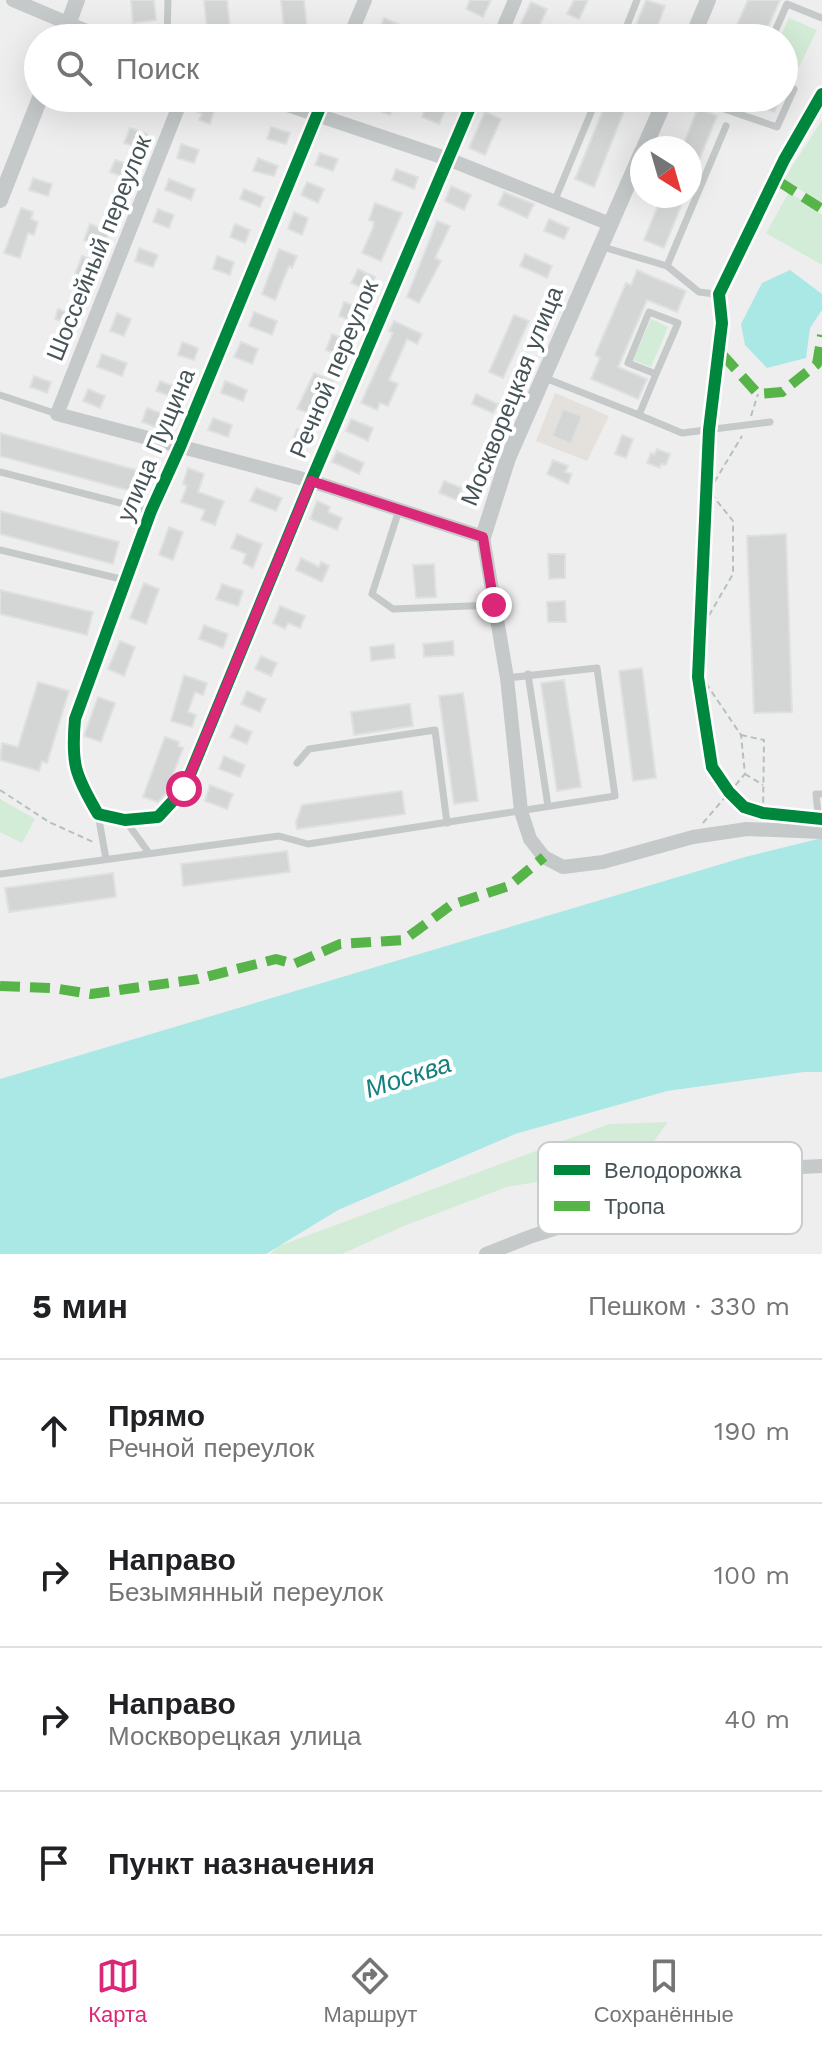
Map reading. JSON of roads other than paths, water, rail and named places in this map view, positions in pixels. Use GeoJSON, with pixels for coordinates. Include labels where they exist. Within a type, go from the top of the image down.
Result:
{"type":"FeatureCollection","features":[{"type":"Feature","properties":{"kind":"street"},"geometry":{"type":"LineString","coordinates":[[13,0],[54,24]]}},
{"type":"Feature","properties":{"kind":"street"},"geometry":{"type":"LineString","coordinates":[[68,24],[77,0]]}},
{"type":"Feature","properties":{"kind":"street"},"geometry":{"type":"LineString","coordinates":[[355,24],[365,0]]}},
{"type":"Feature","properties":{"kind":"street"},"geometry":{"type":"LineString","coordinates":[[505,24],[515,0]]}},
{"type":"Feature","properties":{"kind":"street"},"geometry":{"type":"LineString","coordinates":[[698,24],[708,0]]}},
{"type":"Feature","properties":{"kind":"street"},"geometry":{"type":"LineString","coordinates":[[0,200],[35,112]]}},
{"type":"Feature","properties":{"kind":"street","name":"Шоссейный переулок"},"geometry":{"type":"LineString","coordinates":[[57,414],[176,112]]}},
{"type":"Feature","properties":{"kind":"street"},"geometry":{"type":"LineString","coordinates":[[308,112],[448,159],[610,224]]}},
{"type":"Feature","properties":{"kind":"street","name":"улица Пущина"},"geometry":{"type":"LineString","coordinates":[[98,814],[80,783],[72,753],[75,719],[151,511],[318,112]]}},
{"type":"Feature","properties":{"kind":"street","name":"Речной переулок"},"geometry":{"type":"LineString","coordinates":[[98,814],[125,820],[158,817],[184,789],[468,112]]}},
{"type":"Feature","properties":{"kind":"street","name":"Москворецкая улица"},"geometry":{"type":"LineString","coordinates":[[649,136],[660,112]]}},
{"type":"Feature","properties":{"kind":"street","name":"Москворецкая улица"},"geometry":{"type":"LineString","coordinates":[[630,179],[508,458],[483,537],[507,678],[521,811],[530,839],[544,857],[563,867],[603,862],[693,837],[820,823]]}},
{"type":"Feature","properties":{"kind":"street"},"geometry":{"type":"LineString","coordinates":[[57,414],[311,481],[483,537]]}},
{"type":"Feature","properties":{"kind":"street"},"geometry":{"type":"LineString","coordinates":[[802,1167],[822,1166]]}},
{"type":"Feature","properties":{"kind":"street"},"geometry":{"type":"LineString","coordinates":[[486,1254],[538,1234]]}},
{"type":"Feature","properties":{"kind":"lane"},"geometry":{"type":"LineString","coordinates":[[167,24],[168,0]]}},
{"type":"Feature","properties":{"kind":"lane"},"geometry":{"type":"LineString","coordinates":[[628,24],[637,0]]}},
{"type":"Feature","properties":{"kind":"lane"},"geometry":{"type":"LineString","coordinates":[[778,24],[787,4],[822,18]]}},
{"type":"Feature","properties":{"kind":"lane"},"geometry":{"type":"LineString","coordinates":[[554,202],[591,112]]}},
{"type":"Feature","properties":{"kind":"lane"},"geometry":{"type":"LineString","coordinates":[[733,112],[777,127],[784,112]]}},
{"type":"Feature","properties":{"kind":"lane"},"geometry":{"type":"LineString","coordinates":[[667,266],[726,126]]}},
{"type":"Feature","properties":{"kind":"lane"},"geometry":{"type":"LineString","coordinates":[[601,247],[667,266],[699,292],[721,295]]}},
{"type":"Feature","properties":{"kind":"lane"},"geometry":{"type":"LineString","coordinates":[[639,415],[678,323],[649,312],[628,363],[656,374]]}},
{"type":"Feature","properties":{"kind":"lane"},"geometry":{"type":"LineString","coordinates":[[543,377],[682,433],[770,422]]}},
{"type":"Feature","properties":{"kind":"lane"},"geometry":{"type":"LineString","coordinates":[[0,395],[57,414]]}},
{"type":"Feature","properties":{"kind":"lane"},"geometry":{"type":"LineString","coordinates":[[0,472],[151,511]]}},
{"type":"Feature","properties":{"kind":"lane"},"geometry":{"type":"LineString","coordinates":[[399,510],[372,594],[393,609],[494,605]]}},
{"type":"Feature","properties":{"kind":"lane"},"geometry":{"type":"LineString","coordinates":[[0,550],[125,580]]}},
{"type":"Feature","properties":{"kind":"lane"},"geometry":{"type":"LineString","coordinates":[[0,874],[279,836],[308,844],[615,796],[597,668],[507,678]]}},
{"type":"Feature","properties":{"kind":"lane"},"geometry":{"type":"LineString","coordinates":[[528,674],[548,806]]}},
{"type":"Feature","properties":{"kind":"lane"},"geometry":{"type":"LineString","coordinates":[[297,763],[309,749],[435,730],[447,823]]}},
{"type":"Feature","properties":{"kind":"lane"},"geometry":{"type":"LineString","coordinates":[[820,823],[816,794],[822,794]]}},
{"type":"Feature","properties":{"kind":"lane"},"geometry":{"type":"LineString","coordinates":[[98,814],[106,859]]}},
{"type":"Feature","properties":{"kind":"lane"},"geometry":{"type":"LineString","coordinates":[[125,820],[149,853]]}},
{"type":"Feature","properties":{"kind":"water"},"geometry":{"type":"Polygon","coordinates":[[[790,270],[822,294],[822,310],[810,328],[806,358],[767,368],[745,345],[741,324],[762,283],[790,270]]]}},
{"type":"Feature","properties":{"kind":"water","name":"Москва"},"geometry":{"type":"Polygon","coordinates":[[[822,838],[822,1072],[667,1091],[515,1134],[338,1210],[266,1254],[0,1254],[0,1079],[745,857],[822,838]]]}}]}
